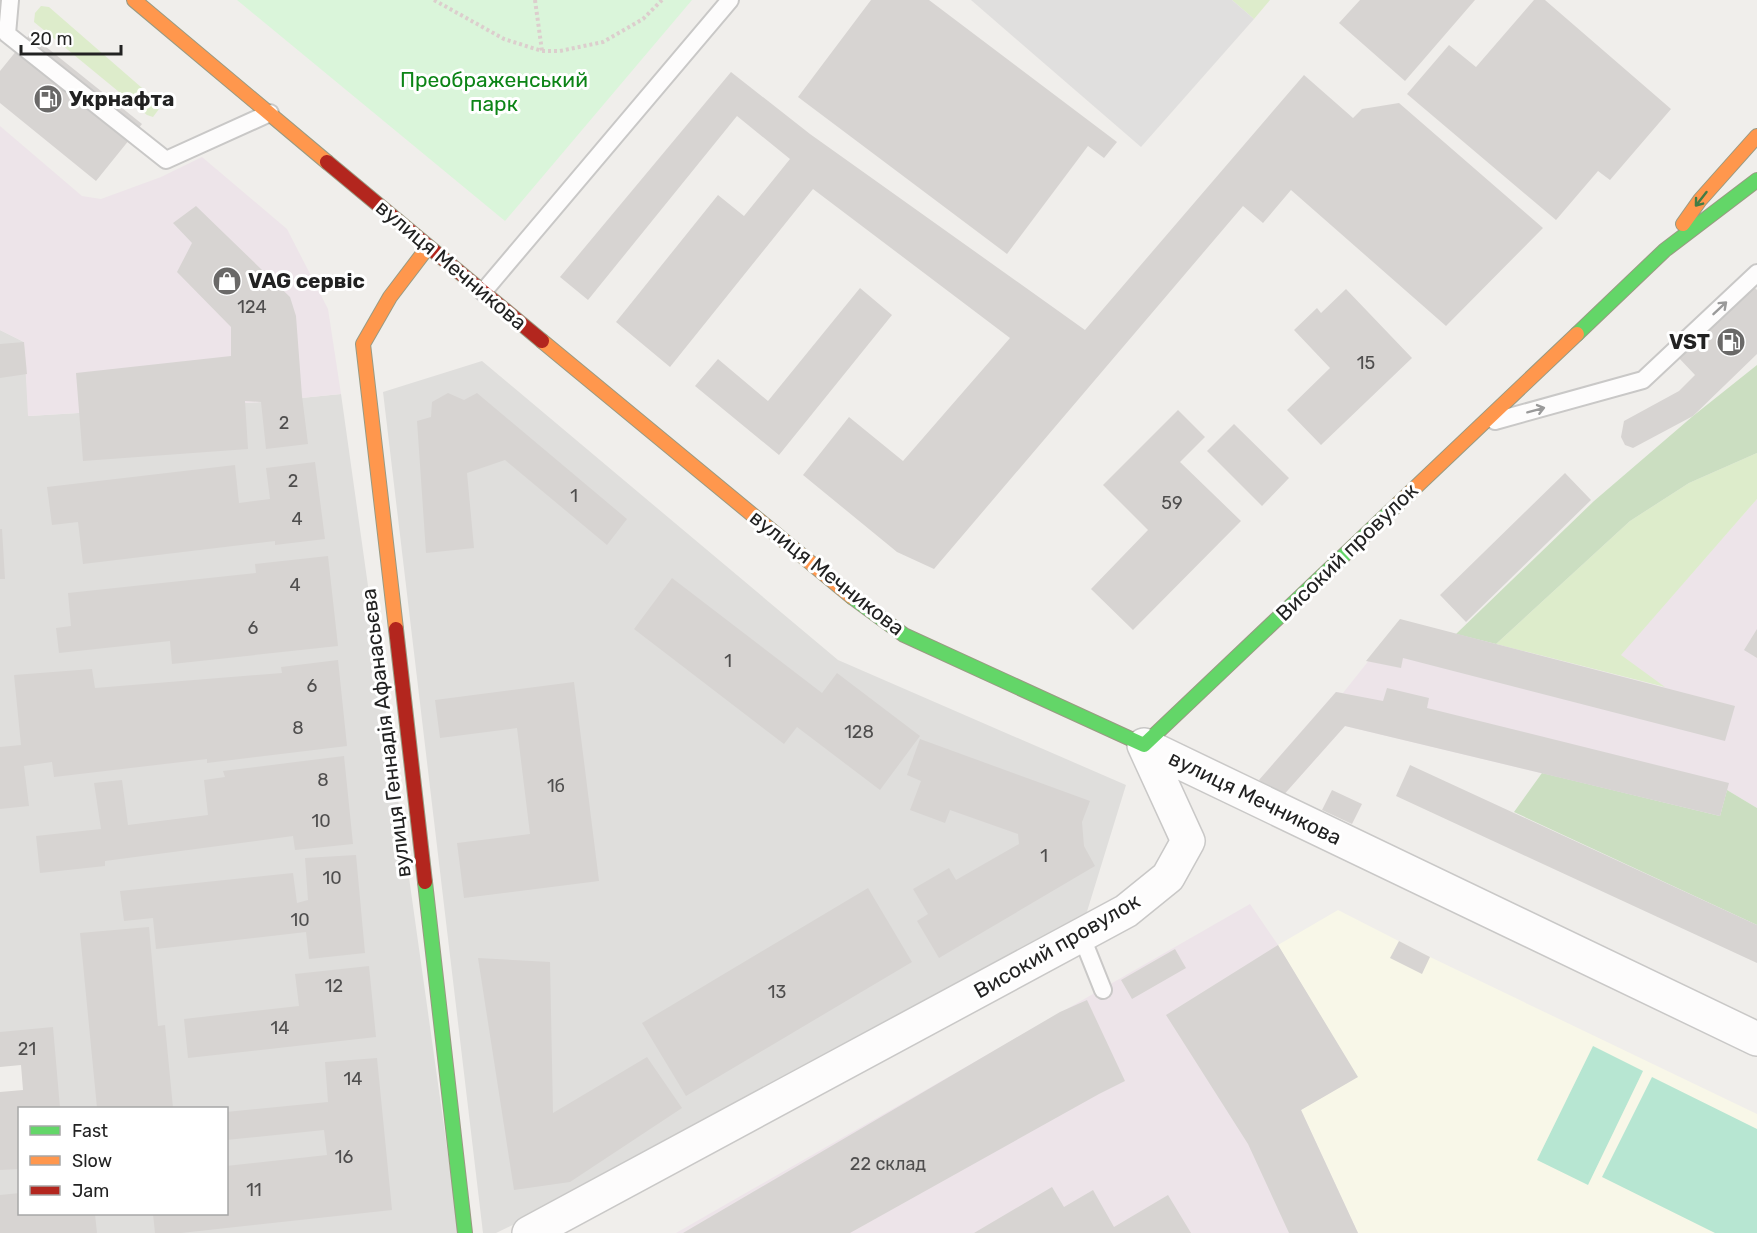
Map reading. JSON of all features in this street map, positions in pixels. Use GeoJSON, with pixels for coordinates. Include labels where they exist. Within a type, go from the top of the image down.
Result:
{"type":"FeatureCollection","features":[{"type":"Feature","properties":{"kind":"main road","name":"вулиця Мечникова"},"geometry":{"type":"LineString","coordinates":[[134,0],[846,593],[904,635],[1144,745]]}},
{"type":"Feature","properties":{"kind":"main road","name":"Високий провулок"},"geometry":{"type":"LineString","coordinates":[[1665,250],[1700,200],[1757,136]]}},
{"type":"Feature","properties":{"kind":"main road","name":"Високий провулок"},"geometry":{"type":"LineString","coordinates":[[1144,745],[1665,250],[1757,180]]}},
{"type":"Feature","properties":{"kind":"main road","name":"вулиця Геннадія Афанасьєва"},"geometry":{"type":"LineString","coordinates":[[428,247],[390,297],[363,344],[465,1233]]}},
{"type":"Feature","properties":{"kind":"street","name":"Високий провулок"},"geometry":{"type":"LineString","coordinates":[[529,1233],[1126,911],[1168,877],[1188,842],[1144,745]]}},
{"type":"Feature","properties":{"kind":"street","name":"вулиця Мечникова"},"geometry":{"type":"LineString","coordinates":[[1144,745],[1757,1039]]}},
{"type":"Feature","properties":{"kind":"lane"},"geometry":{"type":"LineString","coordinates":[[10,0],[7,34],[166,160],[270,113]]}},
{"type":"Feature","properties":{"kind":"lane"},"geometry":{"type":"LineString","coordinates":[[483,292],[730,0]]}},
{"type":"Feature","properties":{"kind":"lane"},"geometry":{"type":"LineString","coordinates":[[1480,425],[1643,380],[1757,273]]}},
{"type":"Feature","properties":{"kind":"lane"},"geometry":{"type":"LineString","coordinates":[[1081,935],[1103,990]]}},
{"type":"Feature","properties":{"kind":"path"},"geometry":{"type":"LineString","coordinates":[[434,0],[504,39],[542,51],[560,51],[603,42],[643,19],[662,0]]}},
{"type":"Feature","properties":{"kind":"path"},"geometry":{"type":"LineString","coordinates":[[535,0],[542,51]]}},
{"type":"Feature","properties":{"kind":"shaded area"},"geometry":{"type":"Polygon","coordinates":[[[971,0],[1232,0],[1254,19],[1141,147],[971,0]]]}},
{"type":"Feature","properties":{"kind":"shaded area"},"geometry":{"type":"Polygon","coordinates":[[[0,126],[82,196],[101,199],[161,177],[202,157],[287,229],[328,309],[341,394],[261,402],[28,416],[24,342],[0,330],[0,126]]]}},
{"type":"Feature","properties":{"kind":"shaded area"},"geometry":{"type":"Polygon","coordinates":[[[0,330],[24,342],[29,416],[261,402],[341,394],[459,1233],[0,1233],[0,1146],[18,1144],[18,1215],[228,1215],[228,1107],[59,1107],[0,1032],[0,330]]]}},
{"type":"Feature","properties":{"kind":"shaded area"},"geometry":{"type":"Polygon","coordinates":[[[482,361],[838,660],[1126,785],[1085,918],[564,1200],[496,1233],[483,1233],[383,392],[482,361]]]}},
{"type":"Feature","properties":{"kind":"shaded area"},"geometry":{"type":"Polygon","coordinates":[[[1757,499],[1757,808],[1727,790],[1720,816],[1345,726],[1280,799],[1259,780],[1336,692],[1343,693],[1401,620],[1663,687],[1620,655],[1757,499]]]}},
{"type":"Feature","properties":{"kind":"shaded area"},"geometry":{"type":"Polygon","coordinates":[[[1250,904],[1278,945],[1358,1077],[1301,1110],[1358,1233],[676,1233],[1250,904]]]}},
{"type":"Feature","properties":{"kind":"shaded area"},"geometry":{"type":"Polygon","coordinates":[[[1338,910],[1430,957],[1757,1114],[1757,1233],[1358,1233],[1301,1110],[1357,1077],[1278,945],[1338,910]]]}},
{"type":"Feature","properties":{"kind":"green space","name":"Преображенський парк"},"geometry":{"type":"Polygon","coordinates":[[[237,0],[692,0],[505,221],[237,0]]]}},
{"type":"Feature","properties":{"kind":"green space"},"geometry":{"type":"Polygon","coordinates":[[[1232,0],[1270,0],[1254,19],[1232,0]]]}},
{"type":"Feature","properties":{"kind":"green space"},"geometry":{"type":"Polygon","coordinates":[[[41,6],[49,7],[157,101],[159,109],[153,117],[147,115],[34,22],[35,13],[41,6]]]}},
{"type":"Feature","properties":{"kind":"green space"},"geometry":{"type":"Polygon","coordinates":[[[1757,365],[1757,453],[1689,483],[1630,521],[1496,644],[1456,634],[1594,501],[1693,416],[1757,365]]]}},
{"type":"Feature","properties":{"kind":"green space"},"geometry":{"type":"Polygon","coordinates":[[[1757,453],[1757,499],[1621,655],[1665,687],[1496,644],[1630,521],[1689,483],[1757,453]]]}},
{"type":"Feature","properties":{"kind":"green space"},"geometry":{"type":"Polygon","coordinates":[[[1542,773],[1720,816],[1727,790],[1757,808],[1757,925],[1514,812],[1542,773]]]}},
{"type":"Feature","properties":{"kind":"green space"},"geometry":{"type":"Polygon","coordinates":[[[1593,1046],[1643,1071],[1588,1185],[1537,1160],[1593,1046]]]}},
{"type":"Feature","properties":{"kind":"green space"},"geometry":{"type":"Polygon","coordinates":[[[1652,1077],[1757,1129],[1757,1233],[1715,1233],[1602,1177],[1652,1077]]]}},
{"type":"Feature","properties":{"kind":"building"},"geometry":{"type":"Polygon","coordinates":[[[871,0],[929,0],[1117,142],[1104,158],[1088,146],[1007,254],[798,97],[871,0]]]}},
{"type":"Feature","properties":{"kind":"building"},"geometry":{"type":"Polygon","coordinates":[[[1360,0],[1475,0],[1405,81],[1339,23],[1360,0]]]}},
{"type":"Feature","properties":{"kind":"building"},"geometry":{"type":"Polygon","coordinates":[[[1534,0],[1545,0],[1671,109],[1610,180],[1598,171],[1556,220],[1407,94],[1449,45],[1476,67],[1534,0]]]}},
{"type":"Feature","properties":{"kind":"building"},"geometry":{"type":"Polygon","coordinates":[[[30,34],[142,124],[96,181],[0,103],[0,71],[30,34]]]}},
{"type":"Feature","properties":{"kind":"building"},"geometry":{"type":"Polygon","coordinates":[[[731,72],[810,134],[1085,330],[1304,75],[1353,118],[1362,109],[1399,103],[1543,228],[1446,326],[1291,190],[1263,223],[1243,206],[934,569],[897,552],[803,475],[849,417],[903,461],[1010,338],[813,189],[670,367],[616,322],[718,195],[744,216],[790,159],[737,116],[588,300],[560,277],[731,72]]]}},
{"type":"Feature","properties":{"kind":"building"},"geometry":{"type":"Polygon","coordinates":[[[196,206],[290,297],[296,316],[308,444],[266,449],[261,402],[245,401],[248,449],[83,461],[76,373],[231,356],[231,327],[177,272],[192,243],[173,223],[196,206]]]}},
{"type":"Feature","properties":{"kind":"building"},"geometry":{"type":"Polygon","coordinates":[[[1753,286],[1757,290],[1757,354],[1693,416],[1633,448],[1625,445],[1621,437],[1624,421],[1679,391],[1695,375],[1678,357],[1753,286]]]}},
{"type":"Feature","properties":{"kind":"building"},"geometry":{"type":"Polygon","coordinates":[[[860,288],[892,315],[779,455],[695,386],[718,359],[768,401],[860,288]]]}},
{"type":"Feature","properties":{"kind":"building"},"geometry":{"type":"Polygon","coordinates":[[[1346,289],[1412,358],[1321,445],[1287,410],[1330,368],[1294,330],[1317,308],[1321,313],[1346,289]]]}},
{"type":"Feature","properties":{"kind":"building"},"geometry":{"type":"Polygon","coordinates":[[[24,342],[27,374],[0,378],[0,344],[24,342]]]}},
{"type":"Feature","properties":{"kind":"building"},"geometry":{"type":"Polygon","coordinates":[[[448,393],[464,400],[477,393],[627,519],[607,545],[505,460],[467,473],[474,548],[426,553],[417,421],[431,417],[432,402],[448,393]]]}},
{"type":"Feature","properties":{"kind":"building"},"geometry":{"type":"Polygon","coordinates":[[[1178,410],[1205,437],[1180,462],[1241,521],[1133,630],[1091,589],[1148,530],[1103,485],[1178,410]]]}},
{"type":"Feature","properties":{"kind":"building"},"geometry":{"type":"Polygon","coordinates":[[[1234,424],[1289,478],[1262,506],[1207,451],[1234,424]]]}},
{"type":"Feature","properties":{"kind":"building"},"geometry":{"type":"Polygon","coordinates":[[[315,462],[325,539],[275,545],[275,541],[83,564],[78,522],[52,525],[47,487],[235,465],[239,503],[270,499],[266,468],[315,462]]]}},
{"type":"Feature","properties":{"kind":"building"},"geometry":{"type":"Polygon","coordinates":[[[1565,473],[1591,500],[1466,622],[1440,595],[1565,473]]]}},
{"type":"Feature","properties":{"kind":"building"},"geometry":{"type":"Polygon","coordinates":[[[0,529],[2,529],[5,579],[0,579],[0,529]]]}},
{"type":"Feature","properties":{"kind":"building"},"geometry":{"type":"Polygon","coordinates":[[[328,556],[338,646],[172,664],[170,641],[59,653],[56,628],[71,626],[68,593],[256,573],[255,564],[328,556]]]}},
{"type":"Feature","properties":{"kind":"building"},"geometry":{"type":"Polygon","coordinates":[[[672,578],[822,693],[837,673],[920,736],[880,790],[797,727],[784,744],[634,629],[672,578]]]}},
{"type":"Feature","properties":{"kind":"building"},"geometry":{"type":"Polygon","coordinates":[[[1400,619],[1735,706],[1725,741],[1403,658],[1401,668],[1366,661],[1400,619]]]}},
{"type":"Feature","properties":{"kind":"building"},"geometry":{"type":"Polygon","coordinates":[[[1757,629],[1757,658],[1744,650],[1757,629]]]}},
{"type":"Feature","properties":{"kind":"building"},"geometry":{"type":"Polygon","coordinates":[[[338,660],[347,746],[207,763],[207,759],[54,777],[52,762],[24,766],[29,806],[0,809],[0,747],[21,745],[14,675],[92,669],[95,688],[282,673],[281,667],[338,660]]]}},
{"type":"Feature","properties":{"kind":"building"},"geometry":{"type":"Polygon","coordinates":[[[574,682],[599,881],[464,898],[457,843],[530,834],[517,728],[440,738],[435,700],[574,682]]]}},
{"type":"Feature","properties":{"kind":"building"},"geometry":{"type":"Polygon","coordinates":[[[1387,688],[1429,698],[1427,708],[1729,783],[1720,816],[1345,726],[1280,799],[1259,780],[1336,692],[1383,701],[1387,688]]]}},
{"type":"Feature","properties":{"kind":"building"},"geometry":{"type":"Polygon","coordinates":[[[920,739],[1090,801],[1082,822],[1084,846],[1095,866],[939,958],[917,921],[928,914],[913,889],[949,868],[956,880],[1019,844],[1018,834],[950,810],[945,823],[910,810],[921,781],[907,775],[920,739]]]}},
{"type":"Feature","properties":{"kind":"building"},"geometry":{"type":"Polygon","coordinates":[[[344,756],[353,844],[295,850],[293,836],[105,861],[105,866],[40,873],[36,836],[101,829],[94,783],[122,780],[128,825],[208,815],[204,780],[225,777],[223,771],[344,756]]]}},
{"type":"Feature","properties":{"kind":"building"},"geometry":{"type":"Polygon","coordinates":[[[1410,765],[1757,925],[1757,963],[1396,796],[1410,765]]]}},
{"type":"Feature","properties":{"kind":"building"},"geometry":{"type":"Polygon","coordinates":[[[1332,790],[1362,804],[1352,824],[1322,810],[1332,790]]]}},
{"type":"Feature","properties":{"kind":"building"},"geometry":{"type":"Polygon","coordinates":[[[356,855],[365,953],[309,959],[306,932],[156,949],[153,918],[124,921],[120,891],[293,873],[297,903],[308,900],[305,858],[356,855]]]}},
{"type":"Feature","properties":{"kind":"building"},"geometry":{"type":"Polygon","coordinates":[[[868,888],[912,962],[686,1096],[642,1023],[868,888]]]}},
{"type":"Feature","properties":{"kind":"building"},"geometry":{"type":"Polygon","coordinates":[[[149,927],[158,1026],[165,1025],[173,1107],[97,1107],[80,933],[149,927]]]}},
{"type":"Feature","properties":{"kind":"building"},"geometry":{"type":"Polygon","coordinates":[[[1399,941],[1430,957],[1422,974],[1390,958],[1399,941]]]}},
{"type":"Feature","properties":{"kind":"building"},"geometry":{"type":"Polygon","coordinates":[[[1278,945],[1358,1077],[1301,1110],[1358,1233],[1289,1233],[1248,1144],[1166,1015],[1278,945]]]}},
{"type":"Feature","properties":{"kind":"building"},"geometry":{"type":"Polygon","coordinates":[[[1175,949],[1186,968],[1132,999],[1121,980],[1175,949]]]}},
{"type":"Feature","properties":{"kind":"building"},"geometry":{"type":"Polygon","coordinates":[[[478,958],[550,962],[553,1113],[647,1057],[682,1108],[570,1182],[514,1190],[478,958]]]}},
{"type":"Feature","properties":{"kind":"building"},"geometry":{"type":"Polygon","coordinates":[[[369,966],[376,1037],[188,1058],[184,1019],[299,1006],[295,974],[369,966]]]}},
{"type":"Feature","properties":{"kind":"building"},"geometry":{"type":"Polygon","coordinates":[[[1087,1000],[1125,1081],[850,1233],[683,1233],[1060,1012],[1087,1000]]]}},
{"type":"Feature","properties":{"kind":"building"},"geometry":{"type":"Polygon","coordinates":[[[53,1027],[60,1107],[18,1107],[18,1169],[0,1170],[0,1092],[23,1090],[21,1065],[0,1067],[0,1032],[53,1027]]]}},
{"type":"Feature","properties":{"kind":"building"},"geometry":{"type":"Polygon","coordinates":[[[377,1058],[392,1210],[181,1233],[155,1233],[153,1215],[228,1215],[228,1166],[327,1155],[324,1130],[228,1140],[228,1112],[328,1102],[325,1062],[377,1058]]]}},
{"type":"Feature","properties":{"kind":"building"},"geometry":{"type":"Polygon","coordinates":[[[1052,1187],[1064,1207],[1093,1190],[1114,1227],[1168,1195],[1191,1233],[974,1233],[1052,1187]]]}},
{"type":"Feature","properties":{"kind":"building"},"geometry":{"type":"Polygon","coordinates":[[[18,1193],[18,1215],[95,1215],[97,1233],[0,1233],[0,1195],[18,1193]]]}},
{"type":"Feature","properties":{"kind":"traffic: fast"},"geometry":{"type":"LineString","coordinates":[[1577,334],[1665,250],[1757,180]]}},
{"type":"Feature","properties":{"kind":"traffic: fast"},"geometry":{"type":"LineString","coordinates":[[852,597],[904,635],[1144,745],[1398,504]]}},
{"type":"Feature","properties":{"kind":"traffic: fast"},"geometry":{"type":"LineString","coordinates":[[425,882],[465,1233]]}},
{"type":"Feature","properties":{"kind":"traffic: slow"},"geometry":{"type":"LineString","coordinates":[[134,0],[327,162]]}},
{"type":"Feature","properties":{"kind":"traffic: slow"},"geometry":{"type":"LineString","coordinates":[[1683,224],[1700,200],[1757,136]]}},
{"type":"Feature","properties":{"kind":"traffic: slow"},"geometry":{"type":"LineString","coordinates":[[396,629],[363,344],[390,297],[428,247]]}},
{"type":"Feature","properties":{"kind":"traffic: slow"},"geometry":{"type":"LineString","coordinates":[[1398,504],[1577,334]]}},
{"type":"Feature","properties":{"kind":"traffic: slow"},"geometry":{"type":"LineString","coordinates":[[542,341],[852,597]]}},
{"type":"Feature","properties":{"kind":"traffic: jam"},"geometry":{"type":"LineString","coordinates":[[327,162],[542,341]]}},
{"type":"Feature","properties":{"kind":"traffic: jam"},"geometry":{"type":"LineString","coordinates":[[396,629],[425,882]]}},
{"type":"Feature","properties":{"kind":"place","name":"Укрнафта"},"geometry":{"type":"Point","coordinates":[48,99]}},
{"type":"Feature","properties":{"kind":"place","name":"VAG сервіс"},"geometry":{"type":"Point","coordinates":[227,281]}},
{"type":"Feature","properties":{"kind":"place","name":"VST"},"geometry":{"type":"Point","coordinates":[1731,342]}}]}
